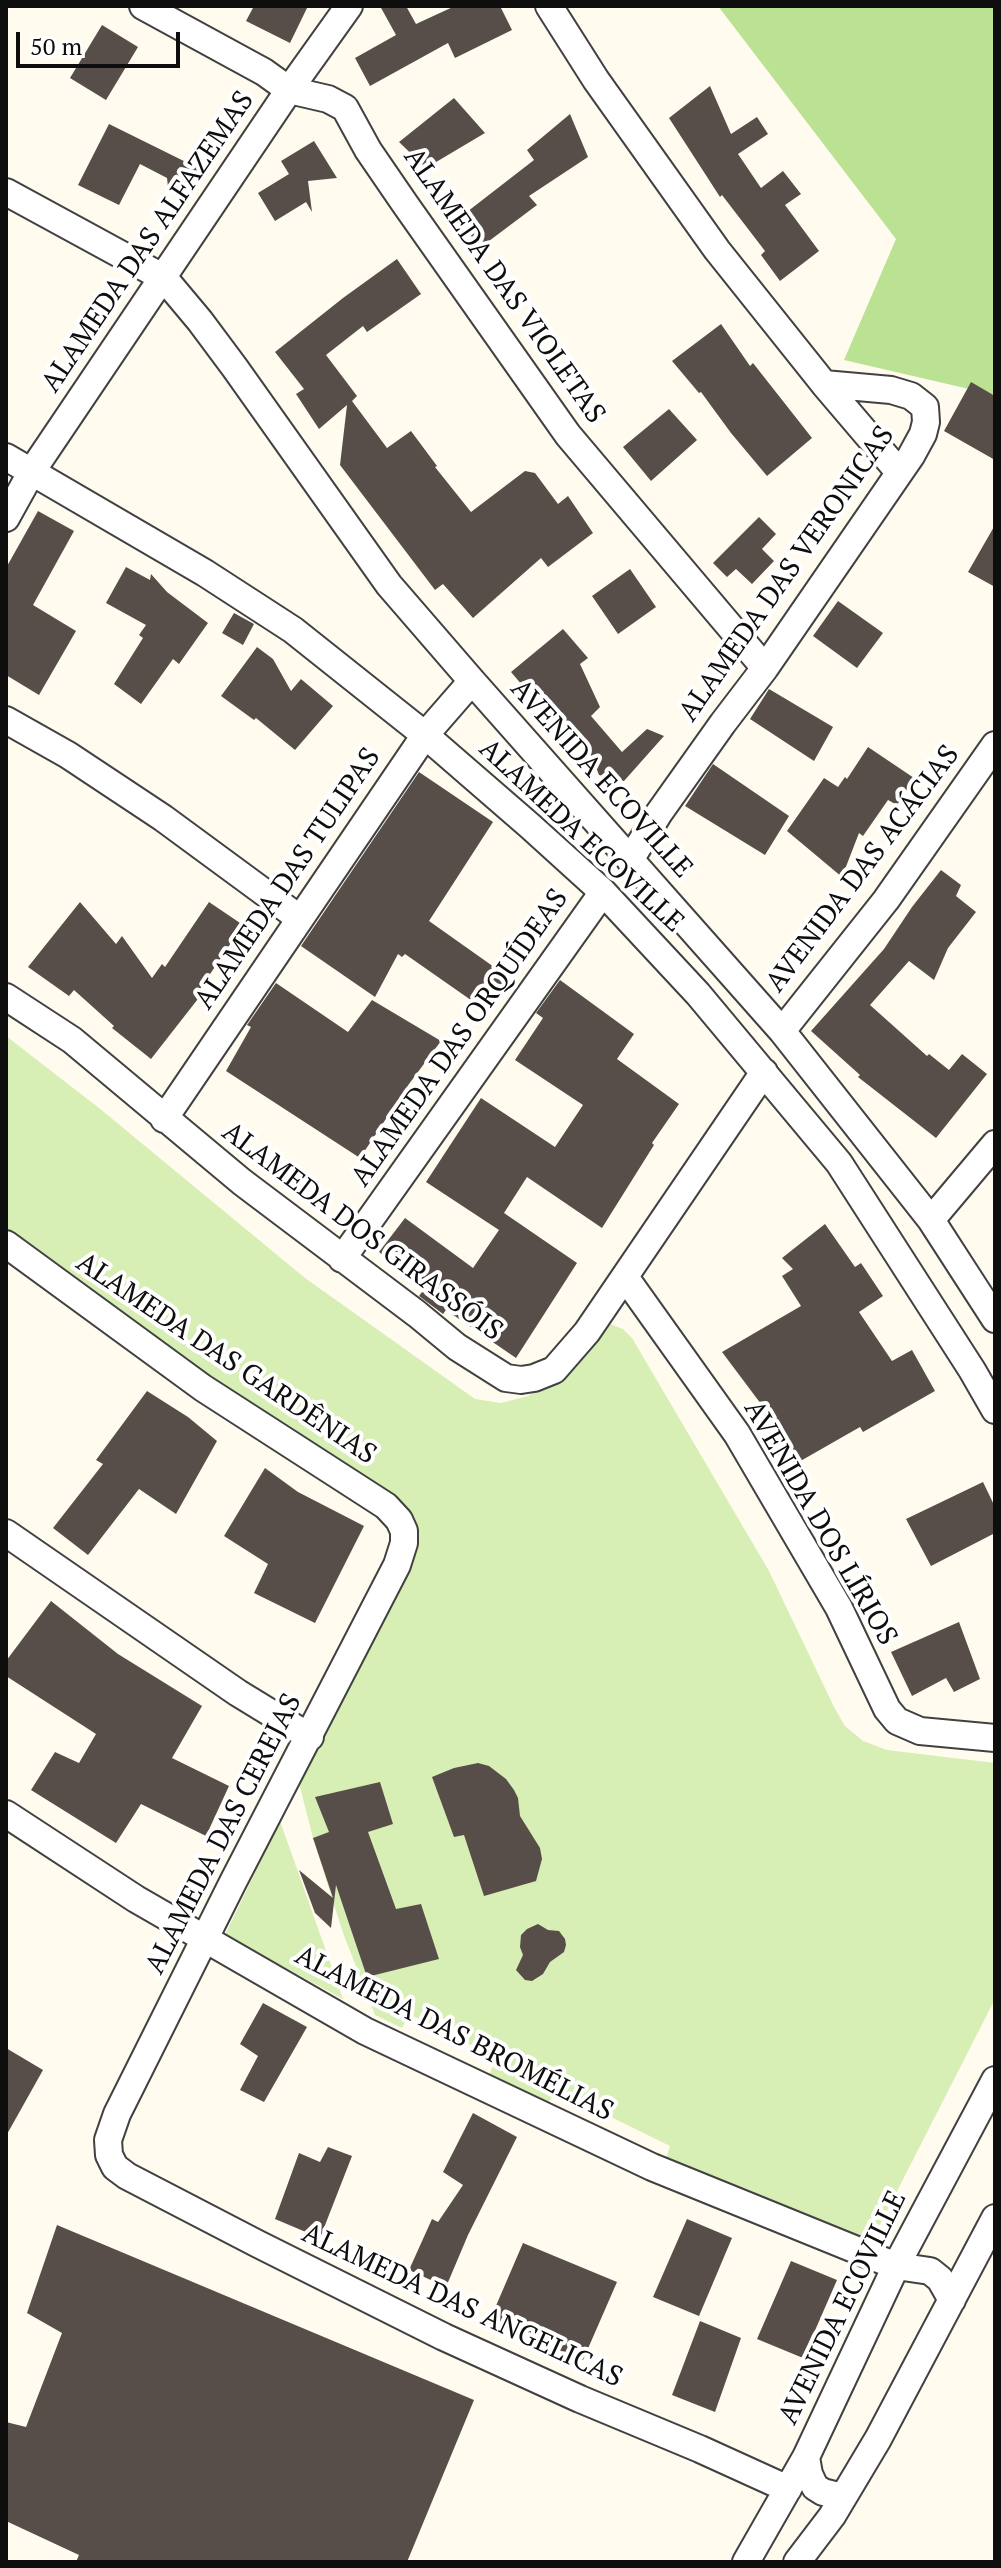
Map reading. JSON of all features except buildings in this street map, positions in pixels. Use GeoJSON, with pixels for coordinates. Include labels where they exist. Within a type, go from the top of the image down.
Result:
{"type":"FeatureCollection","features":[{"type":"Feature","properties":{"kind":"street","name":"ALAMEDA DAS VIOLETAS"},"geometry":{"type":"LineString","coordinates":[[143,6],[264,72],[289,90],[328,99],[345,108],[368,150],[568,435],[765,668]]}},
{"type":"Feature","properties":{"kind":"street","name":"ALAMEDA DAS ALFAZEMAS"},"geometry":{"type":"LineString","coordinates":[[6,518],[32,471],[349,6]]}},
{"type":"Feature","properties":{"kind":"street"},"geometry":{"type":"LineString","coordinates":[[549,6],[596,80],[717,250],[899,472]]}},
{"type":"Feature","properties":{"kind":"street"},"geometry":{"type":"LineString","coordinates":[[6,192],[164,278]]}},
{"type":"Feature","properties":{"kind":"street","name":"AVENIDA ECOVILLE"},"geometry":{"type":"LineString","coordinates":[[164,278],[227,356],[389,585],[782,1031],[931,1220],[995,1319]]}},
{"type":"Feature","properties":{"kind":"street","name":"ALAMEDA DAS VERONICAS"},"geometry":{"type":"LineString","coordinates":[[630,860],[704,749],[765,668],[923,434],[925,407],[911,396],[891,390],[824,384]]}},
{"type":"Feature","properties":{"kind":"street","name":"ALAMEDA ECOVILLE"},"geometry":{"type":"LineString","coordinates":[[6,457],[205,573],[293,630],[425,735],[603,892],[698,994],[839,1163],[995,1410]]}},
{"type":"Feature","properties":{"kind":"street","name":"ALAMEDA DAS TULIPAS"},"geometry":{"type":"LineString","coordinates":[[164,1119],[425,735],[472,681]]}},
{"type":"Feature","properties":{"kind":"street"},"geometry":{"type":"LineString","coordinates":[[6,720],[68,755],[151,810],[299,918]]}},
{"type":"Feature","properties":{"kind":"street","name":"AVENIDA DAS ACÁCIAS"},"geometry":{"type":"LineString","coordinates":[[782,1031],[886,900],[995,745]]}},
{"type":"Feature","properties":{"kind":"street","name":"ALAMEDA DAS ORQUÍDEAS"},"geometry":{"type":"LineString","coordinates":[[342,1259],[603,892]]}},
{"type":"Feature","properties":{"kind":"street","name":"ALAMEDA DOS GIRASSÓIS"},"geometry":{"type":"LineString","coordinates":[[6,997],[72,1040],[164,1119],[476,1360],[506,1378],[521,1380],[554,1370],[587,1332],[764,1072]]}},
{"type":"Feature","properties":{"kind":"street"},"geometry":{"type":"LineString","coordinates":[[931,1220],[995,1144]]}},
{"type":"Feature","properties":{"kind":"street","name":"ALAMEDA DAS GARDÊNIAS"},"geometry":{"type":"LineString","coordinates":[[6,1244],[203,1388],[386,1506],[404,1531]]}},
{"type":"Feature","properties":{"kind":"street","name":"AVENIDA DOS LÍRIOS"},"geometry":{"type":"LineString","coordinates":[[625,1277],[737,1434],[839,1608],[887,1709],[897,1721],[920,1731],[995,1738]]}},
{"type":"Feature","properties":{"kind":"street","name":"ALAMEDA DAS CEREJAS"},"geometry":{"type":"LineString","coordinates":[[115,2167],[109,2155],[108,2140],[117,2114],[397,1565],[404,1543],[404,1531]]}},
{"type":"Feature","properties":{"kind":"street"},"geometry":{"type":"LineString","coordinates":[[6,1533],[238,1693],[310,1737]]}},
{"type":"Feature","properties":{"kind":"street","name":"ALAMEDA DAS BROMÉLIAS"},"geometry":{"type":"LineString","coordinates":[[6,1814],[136,1899],[365,2031],[652,2167],[896,2266],[930,2271],[940,2279],[952,2300]]}},
{"type":"Feature","properties":{"kind":"street","name":"AVENIDA ECOVILLE"},"geometry":{"type":"LineString","coordinates":[[746,2562],[806,2457],[896,2266],[995,2080]]}},
{"type":"Feature","properties":{"kind":"street","name":"ALAMEDA DAS ANGELICAS"},"geometry":{"type":"LineString","coordinates":[[115,2167],[258,2244],[444,2337],[788,2489]]}},
{"type":"Feature","properties":{"kind":"street"},"geometry":{"type":"LineString","coordinates":[[797,2562],[832,2516],[878,2439],[995,2218]]}},
{"type":"Feature","properties":{"kind":"street"},"geometry":{"type":"LineString","coordinates":[[806,2457],[815,2487],[843,2497]]}},
{"type":"Feature","properties":{"kind":"green space"},"geometry":{"type":"Polygon","coordinates":[[[718,6],[995,6],[995,395],[844,360],[896,239],[718,6]]]}},
{"type":"Feature","properties":{"kind":"green space"},"geometry":{"type":"Polygon","coordinates":[[[6,1036],[99,1108],[305,1278],[475,1399],[501,1403],[528,1396],[604,1327],[610,1324],[623,1329],[632,1338],[769,1571],[845,1726],[863,1741],[887,1750],[995,1763],[995,1999],[868,2248],[665,2162],[670,2146],[556,2090],[548,2103],[489,2076],[496,2058],[409,2014],[402,2028],[375,2015],[343,1933],[299,1783],[414,1541],[296,1442],[6,1237],[6,1036]]]}},
{"type":"Feature","properties":{"kind":"green space"},"geometry":{"type":"Polygon","coordinates":[[[280,1821],[343,1999],[225,1935],[280,1821]]]}}]}
